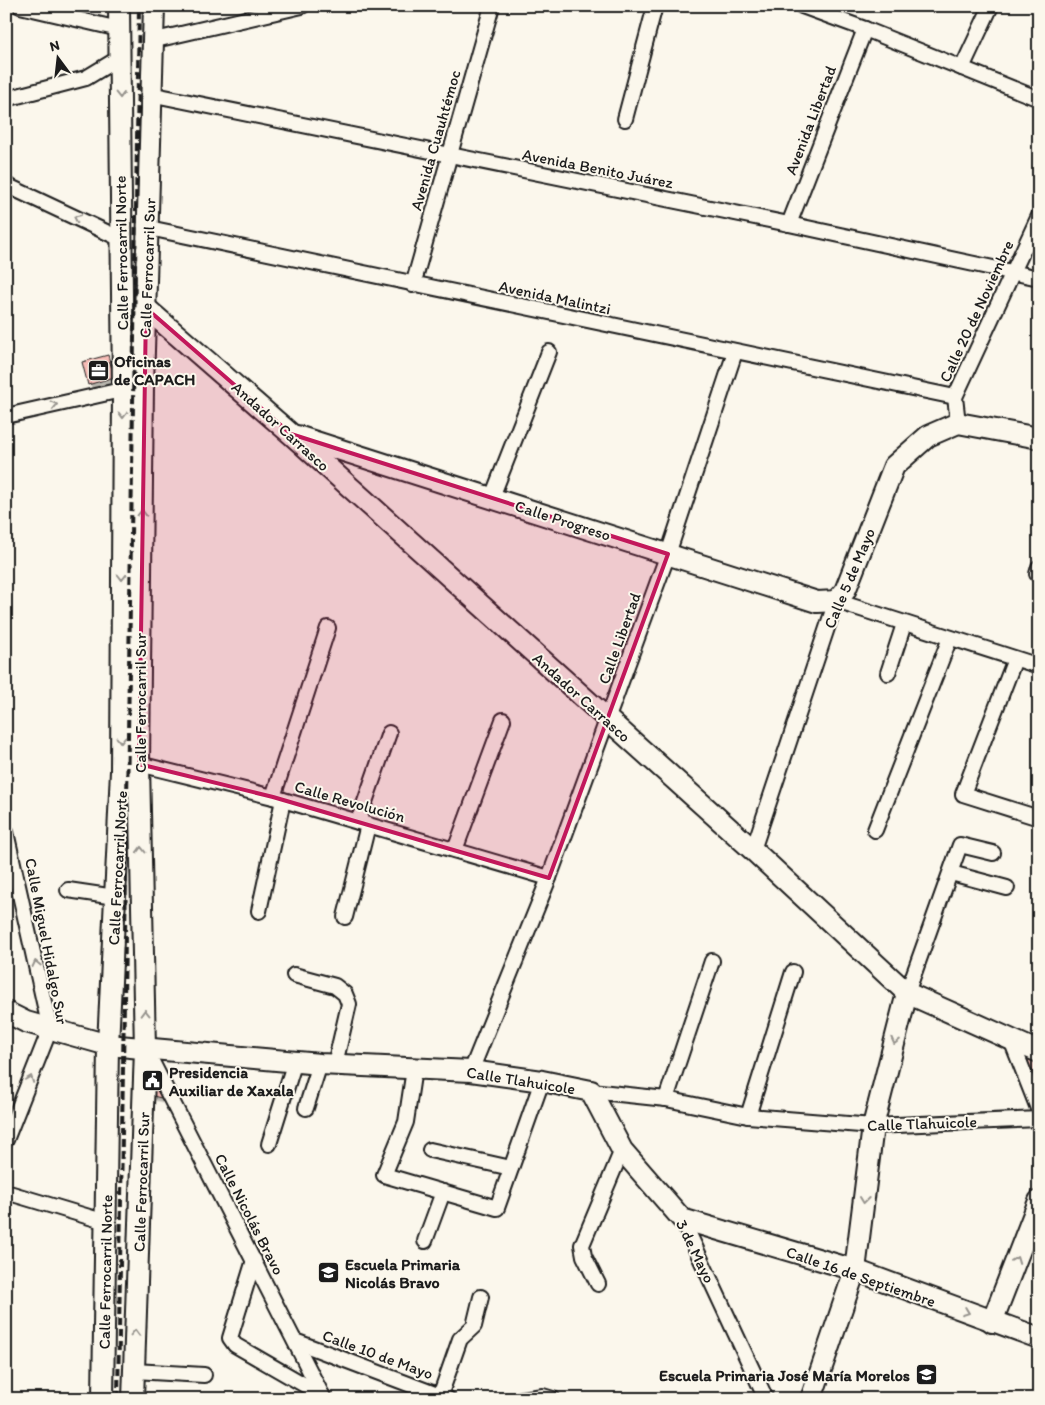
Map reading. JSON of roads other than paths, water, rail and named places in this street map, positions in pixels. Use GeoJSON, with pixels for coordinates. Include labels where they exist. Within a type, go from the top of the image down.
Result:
{"type":"FeatureCollection","features":[{"type":"Feature","properties":{"kind":"main road","name":"Calle Ferrocarril Norte"},"geometry":{"type":"LineString","coordinates":[[103,1399],[108,1046],[121,771],[123,390],[119,6]]}},
{"type":"Feature","properties":{"kind":"main road","name":"Calle Ferrocarril Sur"},"geometry":{"type":"LineString","coordinates":[[133,1399],[146,1049],[139,764],[144,385],[149,228],[151,41],[154,6]]}},
{"type":"Feature","properties":{"kind":"main road","name":"Andador Carrasco"},"geometry":{"type":"LineString","coordinates":[[146,308],[291,434],[753,850],[907,993],[1039,1052]]}},
{"type":"Feature","properties":{"kind":"main road"},"geometry":{"type":"LineString","coordinates":[[958,423],[1039,438]]}},
{"type":"Feature","properties":{"kind":"main road","name":"Calle 5 de Mayo"},"geometry":{"type":"LineString","coordinates":[[836,601],[845,591],[894,466],[928,436],[958,423]]}},
{"type":"Feature","properties":{"kind":"main road","name":"Calle Progreso"},"geometry":{"type":"LineString","coordinates":[[291,434],[817,602],[836,601]]}},
{"type":"Feature","properties":{"kind":"main road"},"geometry":{"type":"LineString","coordinates":[[811,1399],[855,1270],[873,1126],[907,993]]}},
{"type":"Feature","properties":{"kind":"main road","name":"Calle Tlahuicole"},"geometry":{"type":"LineString","coordinates":[[6,1012],[26,1022],[108,1046],[327,1064],[471,1071],[542,1081],[591,1091]]}},
{"type":"Feature","properties":{"kind":"main road","name":"3 de Mayo"},"geometry":{"type":"LineString","coordinates":[[591,1091],[622,1150],[682,1219]]}},
{"type":"Feature","properties":{"kind":"main road"},"geometry":{"type":"LineString","coordinates":[[992,1322],[1039,1202]]}},
{"type":"Feature","properties":{"kind":"main road","name":"Calle 16 de Septiembre"},"geometry":{"type":"LineString","coordinates":[[682,1219],[855,1270],[1039,1338]]}},
{"type":"Feature","properties":{"kind":"street"},"geometry":{"type":"LineString","coordinates":[[20,6],[119,29]]}},
{"type":"Feature","properties":{"kind":"street"},"geometry":{"type":"LineString","coordinates":[[151,41],[302,6]]}},
{"type":"Feature","properties":{"kind":"street","name":"Avenida Cuauhtémoc"},"geometry":{"type":"LineString","coordinates":[[413,284],[448,155],[492,6]]}},
{"type":"Feature","properties":{"kind":"street"},"geometry":{"type":"LineString","coordinates":[[625,119],[655,6]]}},
{"type":"Feature","properties":{"kind":"street"},"geometry":{"type":"LineString","coordinates":[[802,6],[865,28],[1039,99]]}},
{"type":"Feature","properties":{"kind":"street"},"geometry":{"type":"LineString","coordinates":[[962,68],[991,6]]}},
{"type":"Feature","properties":{"kind":"street","name":"Avenida Libertad"},"geometry":{"type":"LineString","coordinates":[[789,224],[865,28]]}},
{"type":"Feature","properties":{"kind":"street"},"geometry":{"type":"LineString","coordinates":[[6,99],[86,78],[119,58]]}},
{"type":"Feature","properties":{"kind":"street","name":"Avenida Benito Juárez"},"geometry":{"type":"LineString","coordinates":[[150,94],[789,224],[1039,278]]}},
{"type":"Feature","properties":{"kind":"street"},"geometry":{"type":"LineString","coordinates":[[6,185],[121,239]]}},
{"type":"Feature","properties":{"kind":"street","name":"Calle 20 de Noviembre"},"geometry":{"type":"LineString","coordinates":[[958,423],[955,398],[1039,216]]}},
{"type":"Feature","properties":{"kind":"street","name":"Avenida Malintzi"},"geometry":{"type":"LineString","coordinates":[[149,228],[955,398]]}},
{"type":"Feature","properties":{"kind":"street"},"geometry":{"type":"LineString","coordinates":[[492,497],[549,352]]}},
{"type":"Feature","properties":{"kind":"street","name":"Calle Libertad"},"geometry":{"type":"LineString","coordinates":[[471,1071],[549,878],[668,554],[735,352]]}},
{"type":"Feature","properties":{"kind":"street"},"geometry":{"type":"LineString","coordinates":[[6,416],[144,385]]}},
{"type":"Feature","properties":{"kind":"street"},"geometry":{"type":"LineString","coordinates":[[836,601],[1039,666]]}},
{"type":"Feature","properties":{"kind":"street","name":"Calle 5 de Mayo"},"geometry":{"type":"LineString","coordinates":[[753,850],[836,601]]}},
{"type":"Feature","properties":{"kind":"street"},"geometry":{"type":"LineString","coordinates":[[888,673],[904,624]]}},
{"type":"Feature","properties":{"kind":"street"},"geometry":{"type":"LineString","coordinates":[[259,911],[278,799],[328,628]]}},
{"type":"Feature","properties":{"kind":"street"},"geometry":{"type":"LineString","coordinates":[[875,830],[950,638]]}},
{"type":"Feature","properties":{"kind":"street"},"geometry":{"type":"LineString","coordinates":[[1016,659],[962,794],[1039,818]]}},
{"type":"Feature","properties":{"kind":"street"},"geometry":{"type":"LineString","coordinates":[[455,850],[502,720]]}},
{"type":"Feature","properties":{"kind":"street"},"geometry":{"type":"LineString","coordinates":[[345,917],[363,824],[389,733]]}},
{"type":"Feature","properties":{"kind":"street","name":"Calle Revolución"},"geometry":{"type":"LineString","coordinates":[[139,764],[278,799],[549,878]]}},
{"type":"Feature","properties":{"kind":"street","name":"Calle Miguel Hidalgo Sur"},"geometry":{"type":"LineString","coordinates":[[6,832],[50,1029],[6,1140]]}},
{"type":"Feature","properties":{"kind":"street"},"geometry":{"type":"LineString","coordinates":[[907,993],[960,845],[993,853]]}},
{"type":"Feature","properties":{"kind":"street"},"geometry":{"type":"LineString","coordinates":[[951,873],[1007,888]]}},
{"type":"Feature","properties":{"kind":"street"},"geometry":{"type":"LineString","coordinates":[[68,890],[115,897]]}},
{"type":"Feature","properties":{"kind":"street"},"geometry":{"type":"LineString","coordinates":[[666,1099],[712,961]]}},
{"type":"Feature","properties":{"kind":"street"},"geometry":{"type":"LineString","coordinates":[[748,1116],[793,972]]}},
{"type":"Feature","properties":{"kind":"street"},"geometry":{"type":"LineString","coordinates":[[294,975],[335,986],[345,994],[349,1004],[327,1064],[306,1108]]}},
{"type":"Feature","properties":{"kind":"street"},"geometry":{"type":"LineString","coordinates":[[1011,1040],[1039,1111]]}},
{"type":"Feature","properties":{"kind":"street","name":"Calle Nicolás Bravo"},"geometry":{"type":"LineString","coordinates":[[146,1049],[323,1397]]}},
{"type":"Feature","properties":{"kind":"street"},"geometry":{"type":"LineString","coordinates":[[268,1144],[295,1061]]}},
{"type":"Feature","properties":{"kind":"street"},"geometry":{"type":"LineString","coordinates":[[414,1069],[406,1122],[384,1175],[497,1208],[542,1081]]}},
{"type":"Feature","properties":{"kind":"street","name":"Calle Tlahuicole"},"geometry":{"type":"LineString","coordinates":[[591,1091],[666,1099],[748,1116],[873,1126],[1039,1118]]}},
{"type":"Feature","properties":{"kind":"street"},"geometry":{"type":"LineString","coordinates":[[430,1150],[511,1168]]}},
{"type":"Feature","properties":{"kind":"street"},"geometry":{"type":"LineString","coordinates":[[598,1284],[584,1256],[582,1245],[622,1150]]}},
{"type":"Feature","properties":{"kind":"street"},"geometry":{"type":"LineString","coordinates":[[6,1192],[106,1222]]}},
{"type":"Feature","properties":{"kind":"street"},"geometry":{"type":"LineString","coordinates":[[425,1241],[443,1192]]}},
{"type":"Feature","properties":{"kind":"street","name":"3 de Mayo"},"geometry":{"type":"LineString","coordinates":[[682,1219],[766,1399]]}},
{"type":"Feature","properties":{"kind":"street","name":"Calle Nicolás Bravo"},"geometry":{"type":"LineString","coordinates":[[254,1260],[230,1338],[235,1345],[323,1397]]}},
{"type":"Feature","properties":{"kind":"street"},"geometry":{"type":"LineString","coordinates":[[444,1397],[460,1339],[474,1326],[481,1296]]}},
{"type":"Feature","properties":{"kind":"street","name":"Calle 10 de Mayo"},"geometry":{"type":"LineString","coordinates":[[295,1342],[444,1397]]}},
{"type":"Feature","properties":{"kind":"street"},"geometry":{"type":"LineString","coordinates":[[134,1370],[204,1375]]}},
{"type":"Feature","properties":{"kind":"street"},"geometry":{"type":"LineString","coordinates":[[521,1399],[543,1396],[552,1399]]}},
{"type":"Feature","properties":{"kind":"railway"},"geometry":{"type":"LineString","coordinates":[[118,1399],[139,6]]}},
{"type":"Feature","properties":{"kind":"place","name":"Oficinas de CAPACH"},"geometry":{"type":"Point","coordinates":[98,370]}},
{"type":"Feature","properties":{"kind":"place","name":"Presidencia Auxiliar de Xaxala"},"geometry":{"type":"Point","coordinates":[153,1081]}},
{"type":"Feature","properties":{"kind":"place","name":"Escuela Primaria Nicolás Bravo"},"geometry":{"type":"Point","coordinates":[329,1273]}},
{"type":"Feature","properties":{"kind":"place","name":"Escuela Primaria José María Morelos"},"geometry":{"type":"Point","coordinates":[926,1375]}}]}
